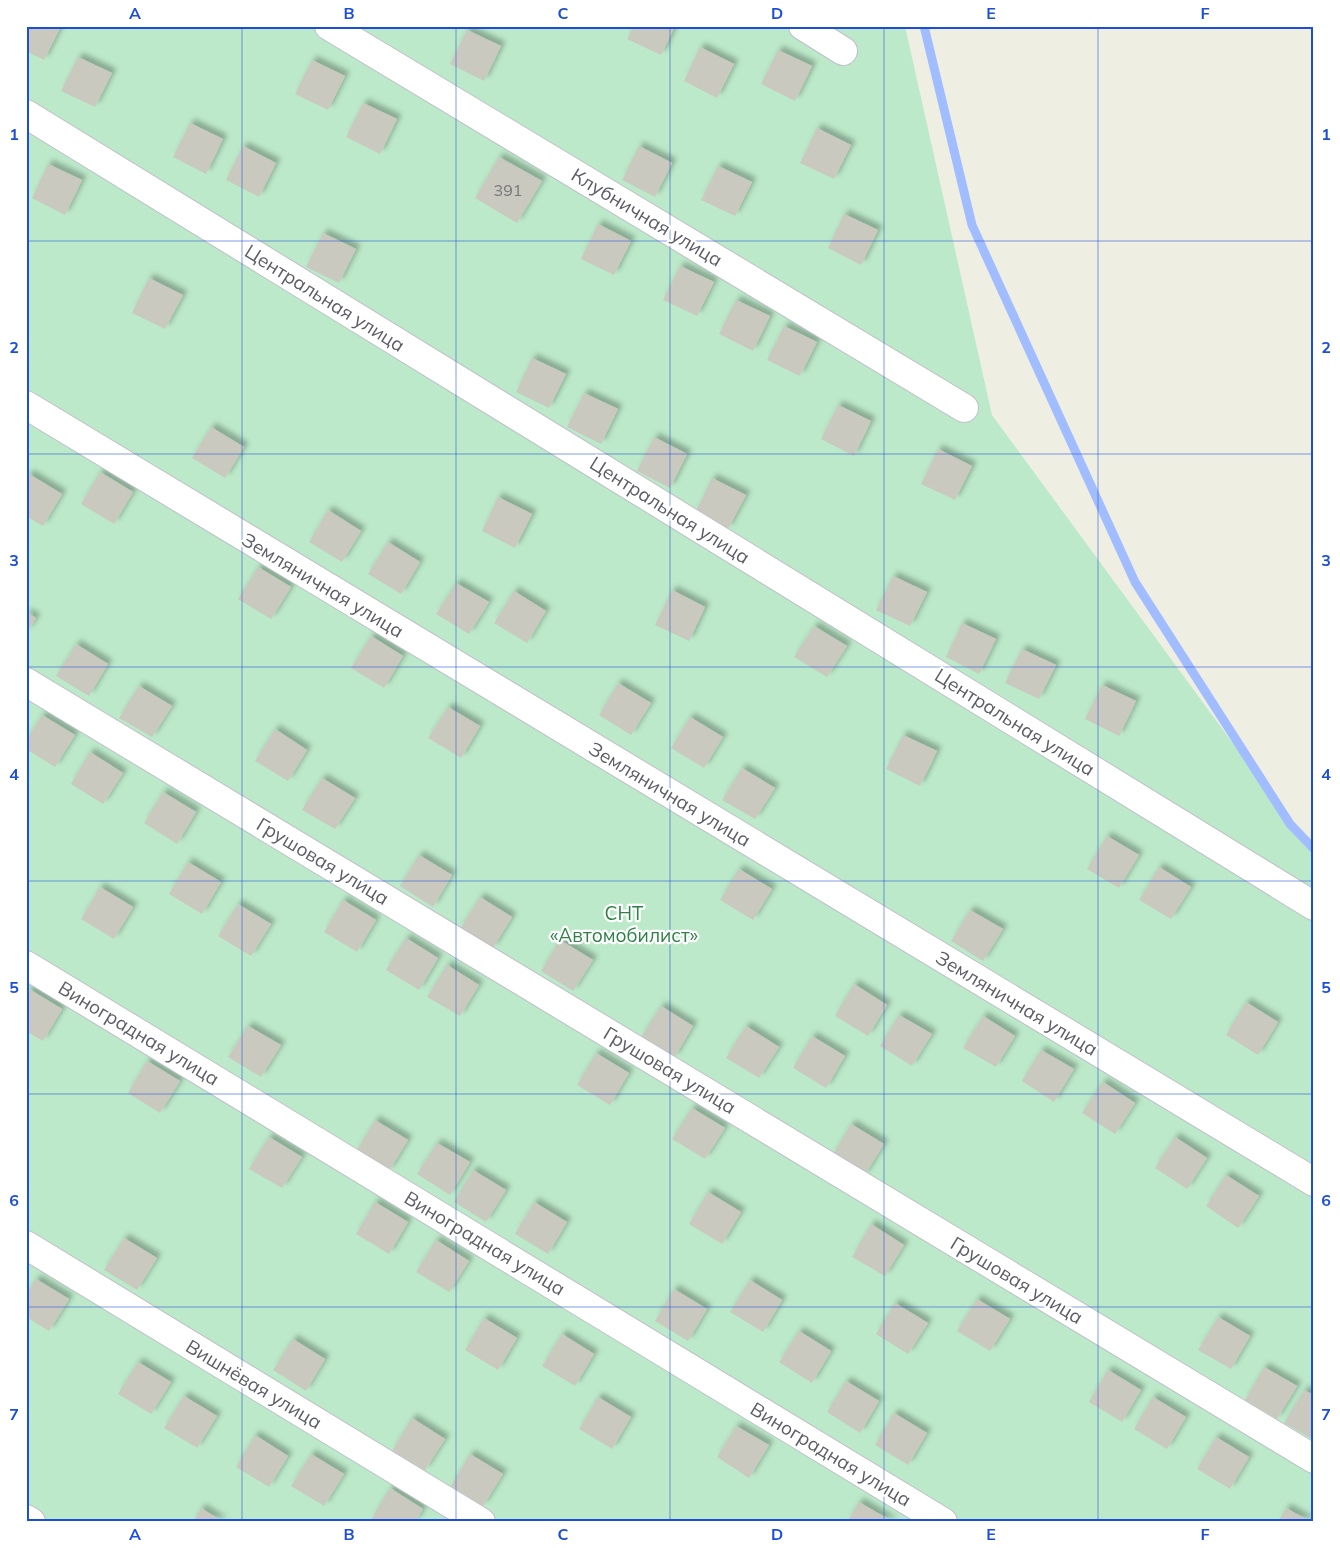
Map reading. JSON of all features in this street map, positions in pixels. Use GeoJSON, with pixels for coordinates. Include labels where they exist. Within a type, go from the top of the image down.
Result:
{"type":"FeatureCollection","features":[{"type":"Feature","properties":{"kind":"street","name":"Клубничная улица"},"geometry":{"type":"LineString","coordinates":[[329,26],[964,408]]}},
{"type":"Feature","properties":{"kind":"street"},"geometry":{"type":"LineString","coordinates":[[803,26],[843,51]]}},
{"type":"Feature","properties":{"kind":"street","name":"Центральная улица"},"geometry":{"type":"LineString","coordinates":[[26,114],[1314,906]]}},
{"type":"Feature","properties":{"kind":"street","name":"Земляничная улица"},"geometry":{"type":"LineString","coordinates":[[26,406],[1314,1182]]}},
{"type":"Feature","properties":{"kind":"street","name":"Грушовая улица"},"geometry":{"type":"LineString","coordinates":[[26,682],[1314,1459]]}},
{"type":"Feature","properties":{"kind":"street","name":"Виноградная улица"},"geometry":{"type":"LineString","coordinates":[[26,965],[943,1522]]}},
{"type":"Feature","properties":{"kind":"street","name":"Вишнёвая улица"},"geometry":{"type":"LineString","coordinates":[[26,1246],[481,1522]]}},
{"type":"Feature","properties":{"kind":"street"},"geometry":{"type":"LineString","coordinates":[[26,1519],[31,1522]]}},
{"type":"Feature","properties":{"kind":"green space","name":"СНТ «Автомобилист»"},"geometry":{"type":"Polygon","coordinates":[[[26,26],[905,26],[992,415],[1314,854],[1314,1522],[26,1522],[26,26]]]}},
{"type":"Feature","properties":{"kind":"building"},"geometry":{"type":"Polygon","coordinates":[[[26,26],[61,26],[44,60],[26,51],[26,26]]]}},
{"type":"Feature","properties":{"kind":"building"},"geometry":{"type":"Polygon","coordinates":[[[633,26],[675,26],[661,55],[627,39],[633,26]]]}},
{"type":"Feature","properties":{"kind":"building"},"geometry":{"type":"Polygon","coordinates":[[[467,30],[501,46],[484,81],[450,64],[467,30]]]}},
{"type":"Feature","properties":{"kind":"building"},"geometry":{"type":"Polygon","coordinates":[[[700,47],[734,64],[717,98],[684,81],[700,47]]]}},
{"type":"Feature","properties":{"kind":"building"},"geometry":{"type":"Polygon","coordinates":[[[778,50],[812,66],[795,101],[761,84],[778,50]]]}},
{"type":"Feature","properties":{"kind":"building"},"geometry":{"type":"Polygon","coordinates":[[[78,57],[112,73],[95,107],[61,91],[78,57]]]}},
{"type":"Feature","properties":{"kind":"building"},"geometry":{"type":"Polygon","coordinates":[[[312,60],[345,76],[328,110],[295,94],[312,60]]]}},
{"type":"Feature","properties":{"kind":"building"},"geometry":{"type":"Polygon","coordinates":[[[363,103],[397,119],[380,154],[346,137],[363,103]]]}},
{"type":"Feature","properties":{"kind":"building"},"geometry":{"type":"Polygon","coordinates":[[[190,123],[223,139],[206,174],[173,157],[190,123]]]}},
{"type":"Feature","properties":{"kind":"building"},"geometry":{"type":"Polygon","coordinates":[[[817,128],[851,145],[834,179],[800,163],[817,128]]]}},
{"type":"Feature","properties":{"kind":"building"},"geometry":{"type":"Polygon","coordinates":[[[243,146],[276,163],[259,197],[226,180],[243,146]]]}},
{"type":"Feature","properties":{"kind":"building"},"geometry":{"type":"Polygon","coordinates":[[[639,146],[672,163],[655,197],[622,180],[639,146]]]}},
{"type":"Feature","properties":{"kind":"building"},"geometry":{"type":"Polygon","coordinates":[[[499,157],[542,181],[517,223],[475,198],[499,157]]]}},
{"type":"Feature","properties":{"kind":"building"},"geometry":{"type":"Polygon","coordinates":[[[48,164],[82,180],[65,215],[32,198],[48,164]]]}},
{"type":"Feature","properties":{"kind":"building"},"geometry":{"type":"Polygon","coordinates":[[[718,166],[752,182],[735,216],[701,200],[718,166]]]}},
{"type":"Feature","properties":{"kind":"building"},"geometry":{"type":"Polygon","coordinates":[[[844,214],[878,230],[861,265],[828,248],[844,214]]]}},
{"type":"Feature","properties":{"kind":"building"},"geometry":{"type":"Polygon","coordinates":[[[598,224],[631,241],[614,275],[581,259],[598,224]]]}},
{"type":"Feature","properties":{"kind":"building"},"geometry":{"type":"Polygon","coordinates":[[[323,233],[356,249],[339,283],[306,267],[323,233]]]}},
{"type":"Feature","properties":{"kind":"building"},"geometry":{"type":"Polygon","coordinates":[[[680,266],[714,282],[697,316],[663,300],[680,266]]]}},
{"type":"Feature","properties":{"kind":"building"},"geometry":{"type":"Polygon","coordinates":[[[149,278],[183,295],[165,329],[132,313],[149,278]]]}},
{"type":"Feature","properties":{"kind":"building"},"geometry":{"type":"Polygon","coordinates":[[[736,300],[770,316],[753,351],[719,334],[736,300]]]}},
{"type":"Feature","properties":{"kind":"building"},"geometry":{"type":"Polygon","coordinates":[[[784,326],[817,342],[800,376],[767,360],[784,326]]]}},
{"type":"Feature","properties":{"kind":"building"},"geometry":{"type":"Polygon","coordinates":[[[532,358],[566,374],[549,408],[516,392],[532,358]]]}},
{"type":"Feature","properties":{"kind":"building"},"geometry":{"type":"Polygon","coordinates":[[[584,393],[618,409],[601,444],[567,427],[584,393]]]}},
{"type":"Feature","properties":{"kind":"building"},"geometry":{"type":"Polygon","coordinates":[[[838,405],[871,421],[854,456],[821,439],[838,405]]]}},
{"type":"Feature","properties":{"kind":"building"},"geometry":{"type":"Polygon","coordinates":[[[211,427],[244,447],[225,478],[192,458],[211,427]]]}},
{"type":"Feature","properties":{"kind":"building"},"geometry":{"type":"Polygon","coordinates":[[[654,437],[687,454],[670,488],[637,471],[654,437]]]}},
{"type":"Feature","properties":{"kind":"building"},"geometry":{"type":"Polygon","coordinates":[[[938,449],[972,466],[955,500],[921,484],[938,449]]]}},
{"type":"Feature","properties":{"kind":"building"},"geometry":{"type":"Polygon","coordinates":[[[100,472],[133,492],[114,524],[81,504],[100,472]]]}},
{"type":"Feature","properties":{"kind":"building"},"geometry":{"type":"Polygon","coordinates":[[[29,474],[62,494],[43,526],[26,516],[26,479],[29,474]]]}},
{"type":"Feature","properties":{"kind":"building"},"geometry":{"type":"Polygon","coordinates":[[[712,478],[746,495],[728,529],[695,513],[712,478]]]}},
{"type":"Feature","properties":{"kind":"building"},"geometry":{"type":"Polygon","coordinates":[[[498,497],[532,514],[515,548],[482,531],[498,497]]]}},
{"type":"Feature","properties":{"kind":"building"},"geometry":{"type":"Polygon","coordinates":[[[328,510],[361,531],[342,562],[309,542],[328,510]]]}},
{"type":"Feature","properties":{"kind":"building"},"geometry":{"type":"Polygon","coordinates":[[[388,542],[420,562],[401,594],[368,574],[388,542]]]}},
{"type":"Feature","properties":{"kind":"building"},"geometry":{"type":"Polygon","coordinates":[[[258,567],[291,587],[271,619],[238,599],[258,567]]]}},
{"type":"Feature","properties":{"kind":"building"},"geometry":{"type":"Polygon","coordinates":[[[893,576],[927,592],[910,626],[876,610],[893,576]]]}},
{"type":"Feature","properties":{"kind":"building"},"geometry":{"type":"Polygon","coordinates":[[[456,583],[489,602],[469,634],[436,614],[456,583]]]}},
{"type":"Feature","properties":{"kind":"building"},"geometry":{"type":"Polygon","coordinates":[[[672,590],[705,607],[689,641],[655,625],[672,590]]]}},
{"type":"Feature","properties":{"kind":"building"},"geometry":{"type":"Polygon","coordinates":[[[514,591],[546,611],[527,643],[494,623],[514,591]]]}},
{"type":"Feature","properties":{"kind":"building"},"geometry":{"type":"Polygon","coordinates":[[[26,612],[36,618],[26,633],[26,612]]]}},
{"type":"Feature","properties":{"kind":"building"},"geometry":{"type":"Polygon","coordinates":[[[962,623],[996,639],[979,674],[946,657],[962,623]]]}},
{"type":"Feature","properties":{"kind":"building"},"geometry":{"type":"Polygon","coordinates":[[[814,626],[847,646],[827,677],[794,657],[814,626]]]}},
{"type":"Feature","properties":{"kind":"building"},"geometry":{"type":"Polygon","coordinates":[[[371,636],[403,656],[384,688],[351,668],[371,636]]]}},
{"type":"Feature","properties":{"kind":"building"},"geometry":{"type":"Polygon","coordinates":[[[76,644],[108,664],[89,696],[56,676],[76,644]]]}},
{"type":"Feature","properties":{"kind":"building"},"geometry":{"type":"Polygon","coordinates":[[[1022,649],[1056,665],[1039,699],[1005,683],[1022,649]]]}},
{"type":"Feature","properties":{"kind":"building"},"geometry":{"type":"Polygon","coordinates":[[[618,683],[651,703],[631,735],[599,715],[618,683]]]}},
{"type":"Feature","properties":{"kind":"building"},"geometry":{"type":"Polygon","coordinates":[[[1102,685],[1136,701],[1119,736],[1085,719],[1102,685]]]}},
{"type":"Feature","properties":{"kind":"building"},"geometry":{"type":"Polygon","coordinates":[[[139,686],[172,706],[152,737],[119,718],[139,686]]]}},
{"type":"Feature","properties":{"kind":"building"},"geometry":{"type":"Polygon","coordinates":[[[448,707],[480,726],[461,758],[428,738],[448,707]]]}},
{"type":"Feature","properties":{"kind":"building"},"geometry":{"type":"Polygon","coordinates":[[[42,715],[75,735],[55,767],[26,749],[26,741],[42,715]]]}},
{"type":"Feature","properties":{"kind":"building"},"geometry":{"type":"Polygon","coordinates":[[[690,717],[723,737],[704,768],[671,748],[690,717]]]}},
{"type":"Feature","properties":{"kind":"building"},"geometry":{"type":"Polygon","coordinates":[[[275,729],[307,750],[288,781],[255,761],[275,729]]]}},
{"type":"Feature","properties":{"kind":"building"},"geometry":{"type":"Polygon","coordinates":[[[903,735],[937,751],[920,786],[886,769],[903,735]]]}},
{"type":"Feature","properties":{"kind":"building"},"geometry":{"type":"Polygon","coordinates":[[[90,752],[123,773],[103,804],[71,784],[90,752]]]}},
{"type":"Feature","properties":{"kind":"building"},"geometry":{"type":"Polygon","coordinates":[[[742,768],[775,788],[755,819],[722,800],[742,768]]]}},
{"type":"Feature","properties":{"kind":"building"},"geometry":{"type":"Polygon","coordinates":[[[322,778],[355,798],[335,829],[302,810],[322,778]]]}},
{"type":"Feature","properties":{"kind":"building"},"geometry":{"type":"Polygon","coordinates":[[[163,792],[196,812],[177,844],[144,823],[163,792]]]}},
{"type":"Feature","properties":{"kind":"building"},"geometry":{"type":"Polygon","coordinates":[[[1107,836],[1139,855],[1119,888],[1087,869],[1107,836]]]}},
{"type":"Feature","properties":{"kind":"building"},"geometry":{"type":"Polygon","coordinates":[[[419,855],[452,875],[433,907],[400,886],[419,855]]]}},
{"type":"Feature","properties":{"kind":"building"},"geometry":{"type":"Polygon","coordinates":[[[188,862],[221,882],[202,914],[169,894],[188,862]]]}},
{"type":"Feature","properties":{"kind":"building"},"geometry":{"type":"Polygon","coordinates":[[[1159,867],[1191,887],[1171,919],[1139,900],[1159,867]]]}},
{"type":"Feature","properties":{"kind":"building"},"geometry":{"type":"Polygon","coordinates":[[[739,869],[772,889],[753,920],[720,900],[739,869]]]}},
{"type":"Feature","properties":{"kind":"building"},"geometry":{"type":"Polygon","coordinates":[[[100,887],[133,907],[114,939],[81,919],[100,887]]]}},
{"type":"Feature","properties":{"kind":"building"},"geometry":{"type":"Polygon","coordinates":[[[480,897],[512,917],[493,948],[460,929],[480,897]]]}},
{"type":"Feature","properties":{"kind":"building"},"geometry":{"type":"Polygon","coordinates":[[[343,900],[376,920],[357,952],[324,932],[343,900]]]}},
{"type":"Feature","properties":{"kind":"building"},"geometry":{"type":"Polygon","coordinates":[[[238,904],[271,924],[251,956],[218,936],[238,904]]]}},
{"type":"Feature","properties":{"kind":"building"},"geometry":{"type":"Polygon","coordinates":[[[970,910],[1003,929],[983,961],[951,941],[970,910]]]}},
{"type":"Feature","properties":{"kind":"building"},"geometry":{"type":"Polygon","coordinates":[[[406,938],[438,958],[419,990],[386,970],[406,938]]]}},
{"type":"Feature","properties":{"kind":"building"},"geometry":{"type":"Polygon","coordinates":[[[560,940],[593,960],[573,991],[541,971],[560,940]]]}},
{"type":"Feature","properties":{"kind":"building"},"geometry":{"type":"Polygon","coordinates":[[[447,965],[479,985],[460,1016],[427,997],[447,965]]]}},
{"type":"Feature","properties":{"kind":"building"},"geometry":{"type":"Polygon","coordinates":[[[854,984],[887,1005],[868,1036],[835,1016],[854,984]]]}},
{"type":"Feature","properties":{"kind":"building"},"geometry":{"type":"Polygon","coordinates":[[[29,989],[62,1009],[43,1041],[26,1031],[26,994],[29,989]]]}},
{"type":"Feature","properties":{"kind":"building"},"geometry":{"type":"Polygon","coordinates":[[[1246,1002],[1278,1022],[1258,1055],[1226,1035],[1246,1002]]]}},
{"type":"Feature","properties":{"kind":"building"},"geometry":{"type":"Polygon","coordinates":[[[661,1006],[693,1026],[674,1058],[641,1037],[661,1006]]]}},
{"type":"Feature","properties":{"kind":"building"},"geometry":{"type":"Polygon","coordinates":[[[899,1015],[932,1034],[912,1066],[880,1046],[899,1015]]]}},
{"type":"Feature","properties":{"kind":"building"},"geometry":{"type":"Polygon","coordinates":[[[983,1016],[1015,1036],[996,1067],[963,1048],[983,1016]]]}},
{"type":"Feature","properties":{"kind":"building"},"geometry":{"type":"Polygon","coordinates":[[[248,1026],[281,1045],[261,1077],[228,1057],[248,1026]]]}},
{"type":"Feature","properties":{"kind":"building"},"geometry":{"type":"Polygon","coordinates":[[[746,1026],[779,1047],[759,1078],[726,1058],[746,1026]]]}},
{"type":"Feature","properties":{"kind":"building"},"geometry":{"type":"Polygon","coordinates":[[[812,1036],[845,1056],[826,1088],[793,1068],[812,1036]]]}},
{"type":"Feature","properties":{"kind":"building"},"geometry":{"type":"Polygon","coordinates":[[[1041,1050],[1074,1069],[1054,1102],[1022,1081],[1041,1050]]]}},
{"type":"Feature","properties":{"kind":"building"},"geometry":{"type":"Polygon","coordinates":[[[596,1053],[629,1073],[610,1105],[577,1085],[596,1053]]]}},
{"type":"Feature","properties":{"kind":"building"},"geometry":{"type":"Polygon","coordinates":[[[147,1061],[180,1081],[160,1113],[128,1093],[147,1061]]]}},
{"type":"Feature","properties":{"kind":"building"},"geometry":{"type":"Polygon","coordinates":[[[1103,1082],[1135,1103],[1115,1134],[1082,1113],[1103,1082]]]}},
{"type":"Feature","properties":{"kind":"building"},"geometry":{"type":"Polygon","coordinates":[[[692,1108],[725,1128],[705,1159],[672,1139],[692,1108]]]}},
{"type":"Feature","properties":{"kind":"building"},"geometry":{"type":"Polygon","coordinates":[[[375,1120],[408,1140],[389,1171],[356,1152],[375,1120]]]}},
{"type":"Feature","properties":{"kind":"building"},"geometry":{"type":"Polygon","coordinates":[[[851,1124],[884,1144],[864,1176],[832,1156],[851,1124]]]}},
{"type":"Feature","properties":{"kind":"building"},"geometry":{"type":"Polygon","coordinates":[[[269,1137],[302,1157],[282,1188],[249,1169],[269,1137]]]}},
{"type":"Feature","properties":{"kind":"building"},"geometry":{"type":"Polygon","coordinates":[[[1175,1137],[1207,1158],[1187,1189],[1155,1168],[1175,1137]]]}},
{"type":"Feature","properties":{"kind":"building"},"geometry":{"type":"Polygon","coordinates":[[[437,1143],[470,1162],[450,1195],[417,1174],[437,1143]]]}},
{"type":"Feature","properties":{"kind":"building"},"geometry":{"type":"Polygon","coordinates":[[[473,1170],[506,1190],[486,1222],[454,1202],[473,1170]]]}},
{"type":"Feature","properties":{"kind":"building"},"geometry":{"type":"Polygon","coordinates":[[[1226,1175],[1259,1196],[1238,1228],[1206,1206],[1226,1175]]]}},
{"type":"Feature","properties":{"kind":"building"},"geometry":{"type":"Polygon","coordinates":[[[708,1192],[741,1212],[722,1244],[689,1224],[708,1192]]]}},
{"type":"Feature","properties":{"kind":"building"},"geometry":{"type":"Polygon","coordinates":[[[375,1202],[408,1222],[389,1254],[356,1234],[375,1202]]]}},
{"type":"Feature","properties":{"kind":"building"},"geometry":{"type":"Polygon","coordinates":[[[534,1202],[567,1222],[548,1254],[515,1234],[534,1202]]]}},
{"type":"Feature","properties":{"kind":"building"},"geometry":{"type":"Polygon","coordinates":[[[871,1224],[904,1245],[885,1276],[852,1257],[871,1224]]]}},
{"type":"Feature","properties":{"kind":"building"},"geometry":{"type":"Polygon","coordinates":[[[124,1238],[157,1258],[137,1290],[104,1270],[124,1238]]]}},
{"type":"Feature","properties":{"kind":"building"},"geometry":{"type":"Polygon","coordinates":[[[436,1240],[469,1261],[449,1292],[416,1272],[436,1240]]]}},
{"type":"Feature","properties":{"kind":"building"},"geometry":{"type":"Polygon","coordinates":[[[36,1279],[69,1299],[49,1331],[26,1317],[26,1295],[36,1279]]]}},
{"type":"Feature","properties":{"kind":"building"},"geometry":{"type":"Polygon","coordinates":[[[750,1280],[782,1300],[763,1332],[730,1312],[750,1280]]]}},
{"type":"Feature","properties":{"kind":"building"},"geometry":{"type":"Polygon","coordinates":[[[674,1289],[707,1309],[688,1341],[655,1321],[674,1289]]]}},
{"type":"Feature","properties":{"kind":"building"},"geometry":{"type":"Polygon","coordinates":[[[977,1299],[1010,1319],[990,1351],[957,1331],[977,1299]]]}},
{"type":"Feature","properties":{"kind":"building"},"geometry":{"type":"Polygon","coordinates":[[[895,1303],[928,1323],[908,1354],[876,1334],[895,1303]]]}},
{"type":"Feature","properties":{"kind":"building"},"geometry":{"type":"Polygon","coordinates":[[[1218,1317],[1250,1336],[1231,1369],[1198,1350],[1218,1317]]]}},
{"type":"Feature","properties":{"kind":"building"},"geometry":{"type":"Polygon","coordinates":[[[484,1318],[517,1338],[498,1370],[465,1350],[484,1318]]]}},
{"type":"Feature","properties":{"kind":"building"},"geometry":{"type":"Polygon","coordinates":[[[799,1331],[831,1351],[812,1383],[779,1362],[799,1331]]]}},
{"type":"Feature","properties":{"kind":"building"},"geometry":{"type":"Polygon","coordinates":[[[562,1334],[594,1354],[575,1386],[542,1366],[562,1334]]]}},
{"type":"Feature","properties":{"kind":"building"},"geometry":{"type":"Polygon","coordinates":[[[293,1339],[325,1359],[306,1391],[273,1370],[293,1339]]]}},
{"type":"Feature","properties":{"kind":"building"},"geometry":{"type":"Polygon","coordinates":[[[138,1362],[171,1382],[151,1414],[118,1394],[138,1362]]]}},
{"type":"Feature","properties":{"kind":"building"},"geometry":{"type":"Polygon","coordinates":[[[1264,1367],[1297,1386],[1277,1419],[1245,1400],[1264,1367]]]}},
{"type":"Feature","properties":{"kind":"building"},"geometry":{"type":"Polygon","coordinates":[[[1108,1370],[1141,1390],[1122,1422],[1089,1402],[1108,1370]]]}},
{"type":"Feature","properties":{"kind":"building"},"geometry":{"type":"Polygon","coordinates":[[[846,1381],[879,1401],[860,1433],[827,1412],[846,1381]]]}},
{"type":"Feature","properties":{"kind":"building"},"geometry":{"type":"Polygon","coordinates":[[[1304,1390],[1314,1395],[1314,1440],[1284,1423],[1304,1390]]]}},
{"type":"Feature","properties":{"kind":"building"},"geometry":{"type":"Polygon","coordinates":[[[184,1396],[217,1416],[197,1448],[164,1428],[184,1396]]]}},
{"type":"Feature","properties":{"kind":"building"},"geometry":{"type":"Polygon","coordinates":[[[598,1397],[631,1417],[612,1449],[579,1429],[598,1397]]]}},
{"type":"Feature","properties":{"kind":"building"},"geometry":{"type":"Polygon","coordinates":[[[1153,1397],[1186,1417],[1167,1449],[1134,1429],[1153,1397]]]}},
{"type":"Feature","properties":{"kind":"building"},"geometry":{"type":"Polygon","coordinates":[[[894,1413],[927,1433],[908,1465],[875,1445],[894,1413]]]}},
{"type":"Feature","properties":{"kind":"building"},"geometry":{"type":"Polygon","coordinates":[[[412,1418],[445,1439],[425,1470],[392,1451],[412,1418]]]}},
{"type":"Feature","properties":{"kind":"building"},"geometry":{"type":"Polygon","coordinates":[[[736,1426],[769,1445],[749,1478],[717,1457],[736,1426]]]}},
{"type":"Feature","properties":{"kind":"building"},"geometry":{"type":"Polygon","coordinates":[[[255,1435],[288,1456],[269,1487],[236,1467],[255,1435]]]}},
{"type":"Feature","properties":{"kind":"building"},"geometry":{"type":"Polygon","coordinates":[[[1216,1437],[1249,1457],[1230,1489],[1197,1469],[1216,1437]]]}},
{"type":"Feature","properties":{"kind":"building"},"geometry":{"type":"Polygon","coordinates":[[[311,1454],[344,1474],[324,1506],[291,1486],[311,1454]]]}},
{"type":"Feature","properties":{"kind":"building"},"geometry":{"type":"Polygon","coordinates":[[[470,1454],[503,1474],[483,1506],[451,1486],[470,1454]]]}},
{"type":"Feature","properties":{"kind":"building"},"geometry":{"type":"Polygon","coordinates":[[[390,1488],[423,1509],[415,1522],[371,1520],[390,1488]]]}},
{"type":"Feature","properties":{"kind":"building"},"geometry":{"type":"Polygon","coordinates":[[[859,1502],[893,1522],[847,1522],[859,1502]]]}},
{"type":"Feature","properties":{"kind":"building"},"geometry":{"type":"Polygon","coordinates":[[[201,1508],[223,1522],[193,1522],[201,1508]]]}},
{"type":"Feature","properties":{"kind":"building"},"geometry":{"type":"Polygon","coordinates":[[[1286,1508],[1311,1522],[1278,1522],[1286,1508]]]}},
{"type":"Feature","properties":{"kind":"waterway"},"geometry":{"type":"LineString","coordinates":[[924,26],[972,225],[1135,582],[1290,824],[1314,849]]}}]}
